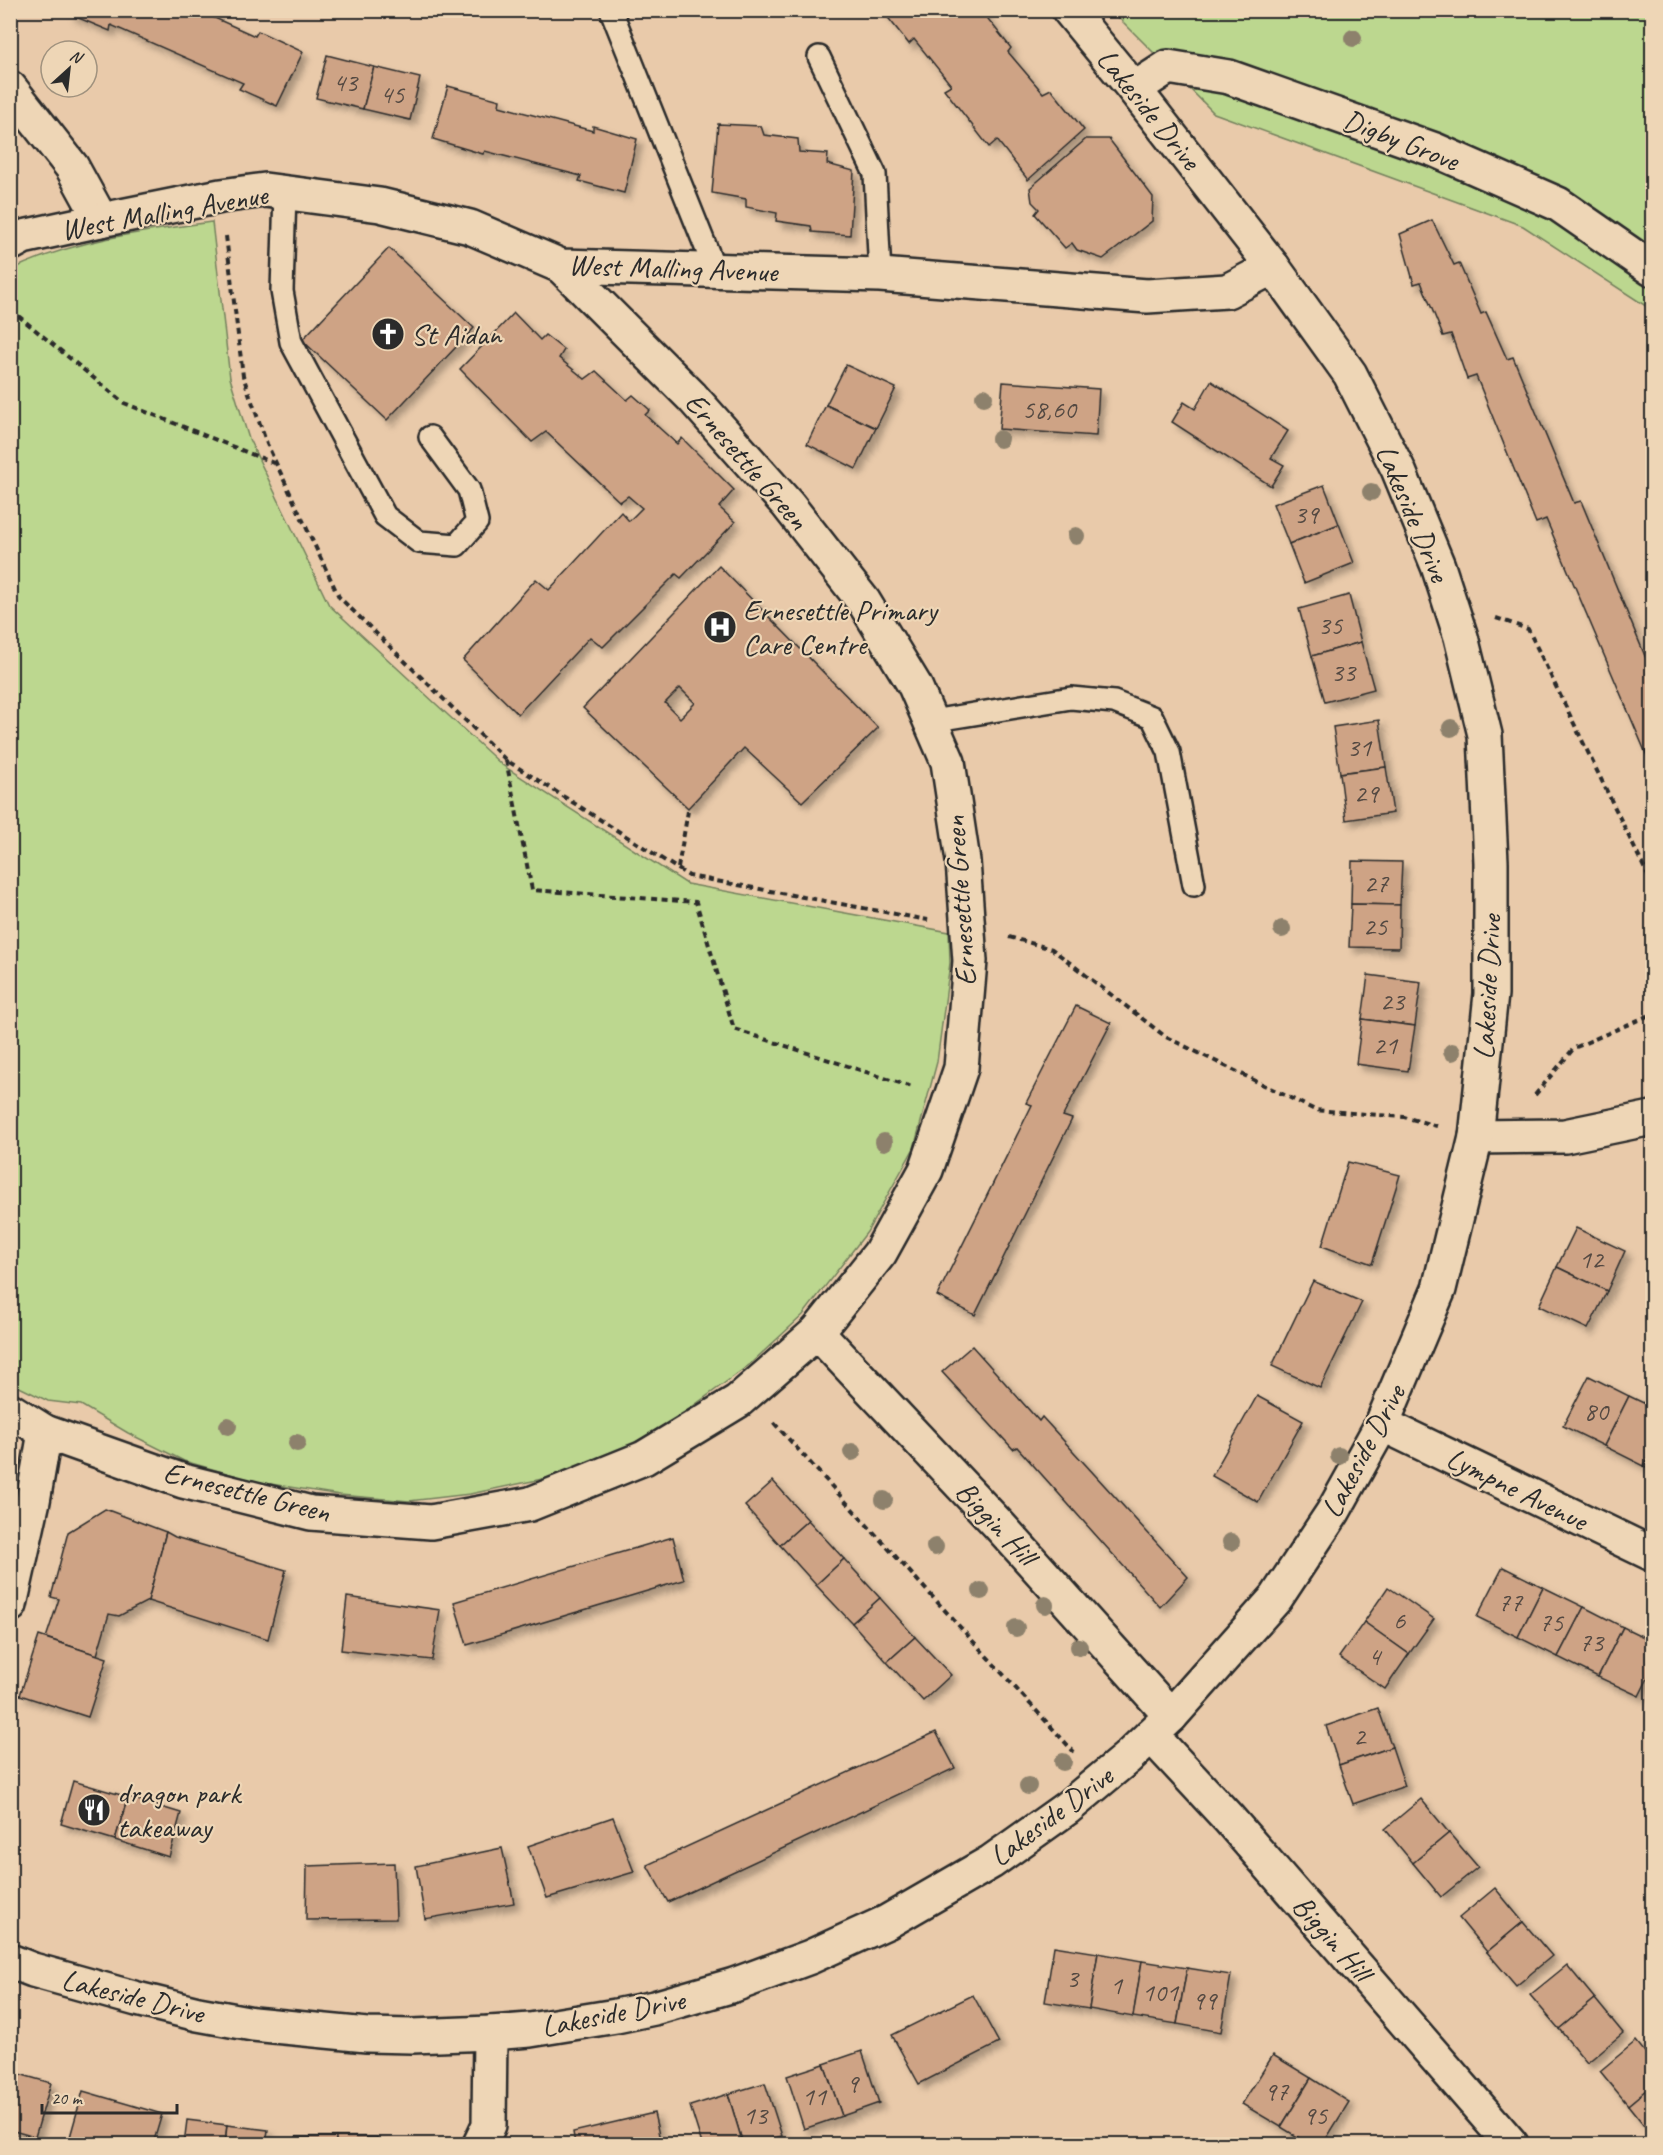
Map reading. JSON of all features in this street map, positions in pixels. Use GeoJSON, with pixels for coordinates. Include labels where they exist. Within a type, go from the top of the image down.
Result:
{"type":"FeatureCollection","features":[{"type":"Feature","properties":{"kind":"street","name":"Lakeside Drive"},"geometry":{"type":"LineString","coordinates":[[10,1961],[33,1970],[137,2000],[198,2014],[253,2024],[366,2035],[490,2033],[573,2024],[654,2008],[734,1985],[810,1957],[887,1922],[991,1862],[1035,1832],[1101,1781],[1161,1726],[1276,1598],[1333,1512],[1382,1424],[1440,1289],[1489,1137],[1491,862],[1485,735],[1438,566],[1398,469],[1350,374],[1273,267],[1069,10]]}},
{"type":"Feature","properties":{"kind":"street","name":"Digby Grove"},"geometry":{"type":"LineString","coordinates":[[1134,89],[1168,67],[1229,77],[1435,150],[1558,204],[1653,269]]}},
{"type":"Feature","properties":{"kind":"street"},"geometry":{"type":"LineString","coordinates":[[10,87],[68,161],[101,220]]}},
{"type":"Feature","properties":{"kind":"street","name":"West Malling Avenue"},"geometry":{"type":"LineString","coordinates":[[10,244],[23,237],[101,220],[221,196],[265,190],[380,205],[470,227],[561,266],[880,275],[1147,296],[1227,291],[1273,267]]}},
{"type":"Feature","properties":{"kind":"street","name":"Ernesettle Green"},"geometry":{"type":"LineString","coordinates":[[10,1410],[45,1432],[183,1481],[311,1513],[431,1522],[530,1504],[644,1458],[738,1401],[817,1332],[880,1253],[926,1170],[961,1068],[970,961],[963,861],[948,762],[915,686],[864,602],[788,505],[692,397],[561,266]]}},
{"type":"Feature","properties":{"kind":"street"},"geometry":{"type":"LineString","coordinates":[[1489,1137],[1564,1136],[1653,1118]]}},
{"type":"Feature","properties":{"kind":"street","name":"Biggin Hill"},"geometry":{"type":"LineString","coordinates":[[817,1332],[998,1524],[1161,1726],[1237,1828],[1511,2145]]}},
{"type":"Feature","properties":{"kind":"street","name":"Lympne Avenue"},"geometry":{"type":"LineString","coordinates":[[1382,1424],[1653,1554]]}},
{"type":"Feature","properties":{"kind":"street"},"geometry":{"type":"LineString","coordinates":[[10,1605],[33,1501],[45,1432]]}},
{"type":"Feature","properties":{"kind":"street"},"geometry":{"type":"LineString","coordinates":[[480,2145],[489,2124],[490,2033]]}},
{"type":"Feature","properties":{"kind":"lane"},"geometry":{"type":"LineString","coordinates":[[611,10],[715,270]]}},
{"type":"Feature","properties":{"kind":"lane"},"geometry":{"type":"LineString","coordinates":[[819,57],[875,174],[880,275]]}},
{"type":"Feature","properties":{"kind":"lane"},"geometry":{"type":"LineString","coordinates":[[285,193],[282,291],[291,342],[385,516],[419,542],[458,545],[477,522],[469,490],[430,437]]}},
{"type":"Feature","properties":{"kind":"lane"},"geometry":{"type":"LineString","coordinates":[[930,721],[1071,698],[1114,702],[1152,717],[1169,752],[1194,885]]}},
{"type":"Feature","properties":{"kind":"path"},"geometry":{"type":"LineString","coordinates":[[221,196],[243,376],[267,444],[339,597],[506,760],[689,876],[968,927],[1052,949],[1166,1037],[1315,1110],[1404,1117],[1489,1137],[1574,1048],[1653,1014]]}},
{"type":"Feature","properties":{"kind":"path"},"geometry":{"type":"LineString","coordinates":[[10,309],[124,403],[276,464]]}},
{"type":"Feature","properties":{"kind":"path"},"geometry":{"type":"LineString","coordinates":[[1449,601],[1528,629],[1653,884]]}},
{"type":"Feature","properties":{"kind":"path"},"geometry":{"type":"LineString","coordinates":[[506,760],[532,890],[696,902],[734,1029],[950,1099]]}},
{"type":"Feature","properties":{"kind":"path"},"geometry":{"type":"LineString","coordinates":[[678,868],[688,811]]}},
{"type":"Feature","properties":{"kind":"path"},"geometry":{"type":"LineString","coordinates":[[747,1393],[1101,1781]]}},
{"type":"Feature","properties":{"kind":"green space"},"geometry":{"type":"Polygon","coordinates":[[[1112,11],[1652,11],[1652,310],[1523,226],[1214,113],[1112,11]]]}},
{"type":"Feature","properties":{"kind":"green space"},"geometry":{"type":"Polygon","coordinates":[[[212,222],[230,378],[249,439],[329,605],[502,765],[687,884],[949,932],[950,963],[937,1062],[914,1148],[867,1232],[803,1315],[749,1365],[670,1423],[612,1455],[547,1478],[470,1494],[409,1501],[340,1495],[258,1482],[184,1461],[128,1433],[81,1405],[48,1401],[11,1383],[11,270],[84,244],[135,233],[212,222]]]}},
{"type":"Feature","properties":{"kind":"building"},"geometry":{"type":"Polygon","coordinates":[[[71,10],[197,10],[255,36],[258,31],[303,52],[277,106],[239,89],[243,83],[111,25],[110,31],[69,14],[71,10]]]}},
{"type":"Feature","properties":{"kind":"building"},"geometry":{"type":"Polygon","coordinates":[[[882,10],[981,10],[1011,48],[1008,52],[1043,93],[1051,89],[1084,130],[1028,180],[997,140],[989,147],[944,89],[951,85],[914,39],[909,44],[882,10]]]}},
{"type":"Feature","properties":{"kind":"building"},"geometry":{"type":"Polygon","coordinates":[[[327,55],[374,67],[363,109],[316,98],[327,55]]]}},
{"type":"Feature","properties":{"kind":"building"},"geometry":{"type":"Polygon","coordinates":[[[374,67],[420,78],[410,120],[363,109],[374,67]]]}},
{"type":"Feature","properties":{"kind":"building"},"geometry":{"type":"Polygon","coordinates":[[[448,86],[500,100],[499,106],[593,131],[593,126],[637,139],[624,193],[579,181],[581,176],[485,151],[483,154],[433,139],[448,86]]]}},
{"type":"Feature","properties":{"kind":"building"},"geometry":{"type":"Polygon","coordinates":[[[718,124],[761,126],[764,135],[798,139],[799,152],[828,154],[827,164],[854,171],[850,235],[812,232],[811,226],[776,221],[777,213],[746,207],[746,199],[712,193],[718,124]]]}},
{"type":"Feature","properties":{"kind":"building"},"geometry":{"type":"Polygon","coordinates":[[[1086,139],[1109,139],[1153,197],[1152,221],[1103,259],[1077,250],[1072,243],[1065,248],[1035,214],[1039,209],[1032,202],[1030,188],[1086,139]]]}},
{"type":"Feature","properties":{"kind":"building"},"geometry":{"type":"Polygon","coordinates":[[[1432,220],[1454,265],[1459,263],[1481,314],[1486,312],[1507,359],[1513,357],[1574,503],[1581,501],[1652,673],[1652,761],[1650,763],[1546,519],[1536,523],[1476,376],[1467,379],[1451,334],[1443,336],[1421,282],[1414,284],[1400,234],[1432,220]]]}},
{"type":"Feature","properties":{"kind":"building","name":"St Aidan"},"geometry":{"type":"Polygon","coordinates":[[[389,248],[474,328],[387,420],[302,340],[389,248]]]}},
{"type":"Feature","properties":{"kind":"building"},"geometry":{"type":"Polygon","coordinates":[[[514,313],[540,340],[545,335],[564,350],[559,358],[585,379],[596,371],[627,400],[633,395],[650,410],[645,415],[677,444],[682,438],[734,490],[719,507],[735,522],[681,578],[676,574],[603,647],[590,637],[518,714],[463,660],[536,579],[549,590],[621,512],[629,521],[642,508],[628,496],[620,502],[546,432],[532,442],[460,369],[514,313]]]}},
{"type":"Feature","properties":{"kind":"building"},"geometry":{"type":"Polygon","coordinates":[[[846,365],[896,388],[876,428],[826,405],[846,365]]]}},
{"type":"Feature","properties":{"kind":"building"},"geometry":{"type":"Polygon","coordinates":[[[1211,381],[1288,431],[1271,458],[1284,465],[1271,486],[1172,422],[1184,402],[1195,409],[1211,381]]]}},
{"type":"Feature","properties":{"kind":"building"},"geometry":{"type":"Polygon","coordinates":[[[1003,382],[1099,389],[1096,436],[999,429],[1003,382]]]}},
{"type":"Feature","properties":{"kind":"building"},"geometry":{"type":"Polygon","coordinates":[[[826,405],[876,428],[856,469],[807,444],[826,405]]]}},
{"type":"Feature","properties":{"kind":"building"},"geometry":{"type":"Polygon","coordinates":[[[1324,485],[1339,524],[1289,544],[1273,504],[1324,485]]]}},
{"type":"Feature","properties":{"kind":"building"},"geometry":{"type":"Polygon","coordinates":[[[1339,524],[1354,563],[1304,583],[1289,544],[1339,524]]]}},
{"type":"Feature","properties":{"kind":"building","name":"Ernesettle Primary Care Centre"},"geometry":{"type":"Polygon","coordinates":[[[719,566],[878,728],[802,802],[744,748],[688,808],[583,708],[719,566]],[[680,688],[665,703],[680,718],[695,703],[680,688]]]}},
{"type":"Feature","properties":{"kind":"building"},"geometry":{"type":"Polygon","coordinates":[[[1349,595],[1361,642],[1312,656],[1299,609],[1349,595]]]}},
{"type":"Feature","properties":{"kind":"building"},"geometry":{"type":"Polygon","coordinates":[[[1361,642],[1374,689],[1325,702],[1312,656],[1361,642]]]}},
{"type":"Feature","properties":{"kind":"building"},"geometry":{"type":"Polygon","coordinates":[[[1379,720],[1386,767],[1340,773],[1333,727],[1379,720]]]}},
{"type":"Feature","properties":{"kind":"building"},"geometry":{"type":"Polygon","coordinates":[[[1386,767],[1393,813],[1346,820],[1340,773],[1386,767]]]}},
{"type":"Feature","properties":{"kind":"building"},"geometry":{"type":"Polygon","coordinates":[[[1352,861],[1402,862],[1400,905],[1351,904],[1352,861]]]}},
{"type":"Feature","properties":{"kind":"building"},"geometry":{"type":"Polygon","coordinates":[[[1351,904],[1400,905],[1399,948],[1349,947],[1351,904]]]}},
{"type":"Feature","properties":{"kind":"building"},"geometry":{"type":"Polygon","coordinates":[[[1368,975],[1421,982],[1415,1026],[1362,1019],[1368,975]]]}},
{"type":"Feature","properties":{"kind":"building"},"geometry":{"type":"Polygon","coordinates":[[[1076,1006],[1111,1023],[1063,1116],[1072,1119],[975,1315],[937,1296],[1032,1105],[1026,1103],[1076,1006]]]}},
{"type":"Feature","properties":{"kind":"building"},"geometry":{"type":"Polygon","coordinates":[[[1362,1019],[1415,1026],[1408,1071],[1356,1064],[1362,1019]]]}},
{"type":"Feature","properties":{"kind":"building"},"geometry":{"type":"Polygon","coordinates":[[[1348,1162],[1400,1175],[1372,1264],[1322,1246],[1348,1162]]]}},
{"type":"Feature","properties":{"kind":"building"},"geometry":{"type":"Polygon","coordinates":[[[1576,1228],[1625,1251],[1607,1291],[1557,1267],[1576,1228]]]}},
{"type":"Feature","properties":{"kind":"building"},"geometry":{"type":"Polygon","coordinates":[[[1557,1267],[1607,1291],[1588,1329],[1539,1306],[1557,1267]]]}},
{"type":"Feature","properties":{"kind":"building"},"geometry":{"type":"Polygon","coordinates":[[[1313,1281],[1362,1302],[1320,1388],[1272,1366],[1313,1281]]]}},
{"type":"Feature","properties":{"kind":"building"},"geometry":{"type":"Polygon","coordinates":[[[972,1346],[1039,1421],[1042,1417],[1188,1577],[1160,1607],[1017,1447],[1013,1449],[942,1372],[972,1346]]]}},
{"type":"Feature","properties":{"kind":"building"},"geometry":{"type":"Polygon","coordinates":[[[1589,1376],[1629,1396],[1604,1446],[1563,1426],[1589,1376]]]}},
{"type":"Feature","properties":{"kind":"building"},"geometry":{"type":"Polygon","coordinates":[[[1257,1396],[1303,1421],[1258,1502],[1212,1476],[1257,1396]]]}},
{"type":"Feature","properties":{"kind":"building"},"geometry":{"type":"Polygon","coordinates":[[[1629,1396],[1652,1407],[1652,1450],[1644,1466],[1604,1446],[1629,1396]]]}},
{"type":"Feature","properties":{"kind":"building"},"geometry":{"type":"Polygon","coordinates":[[[1652,1450],[1652,1470],[1644,1466],[1652,1450]]]}},
{"type":"Feature","properties":{"kind":"building"},"geometry":{"type":"Polygon","coordinates":[[[773,1481],[808,1520],[780,1545],[745,1506],[773,1481]]]}},
{"type":"Feature","properties":{"kind":"building"},"geometry":{"type":"Polygon","coordinates":[[[105,1509],[166,1532],[148,1601],[119,1616],[109,1614],[97,1655],[46,1638],[59,1599],[51,1597],[68,1532],[105,1509]]]}},
{"type":"Feature","properties":{"kind":"building"},"geometry":{"type":"Polygon","coordinates":[[[808,1520],[844,1559],[816,1585],[780,1545],[808,1520]]]}},
{"type":"Feature","properties":{"kind":"building"},"geometry":{"type":"Polygon","coordinates":[[[166,1532],[175,1537],[286,1570],[268,1639],[148,1601],[166,1532]]]}},
{"type":"Feature","properties":{"kind":"building"},"geometry":{"type":"Polygon","coordinates":[[[673,1537],[684,1580],[467,1645],[454,1602],[673,1537]]]}},
{"type":"Feature","properties":{"kind":"building"},"geometry":{"type":"Polygon","coordinates":[[[844,1559],[880,1598],[852,1623],[816,1585],[844,1559]]]}},
{"type":"Feature","properties":{"kind":"building"},"geometry":{"type":"Polygon","coordinates":[[[1503,1567],[1543,1587],[1518,1637],[1477,1617],[1503,1567]]]}},
{"type":"Feature","properties":{"kind":"building"},"geometry":{"type":"Polygon","coordinates":[[[1388,1587],[1434,1619],[1409,1654],[1364,1622],[1388,1587]]]}},
{"type":"Feature","properties":{"kind":"building"},"geometry":{"type":"Polygon","coordinates":[[[1543,1587],[1584,1607],[1558,1657],[1518,1637],[1543,1587]]]}},
{"type":"Feature","properties":{"kind":"building"},"geometry":{"type":"Polygon","coordinates":[[[347,1597],[440,1610],[432,1660],[341,1650],[347,1597]]]}},
{"type":"Feature","properties":{"kind":"building"},"geometry":{"type":"Polygon","coordinates":[[[880,1598],[915,1637],[887,1662],[852,1623],[880,1598]]]}},
{"type":"Feature","properties":{"kind":"building"},"geometry":{"type":"Polygon","coordinates":[[[1584,1607],[1623,1627],[1598,1677],[1558,1657],[1584,1607]]]}},
{"type":"Feature","properties":{"kind":"building"},"geometry":{"type":"Polygon","coordinates":[[[1364,1622],[1409,1654],[1385,1689],[1339,1657],[1364,1622]]]}},
{"type":"Feature","properties":{"kind":"building"},"geometry":{"type":"Polygon","coordinates":[[[1623,1627],[1652,1641],[1652,1670],[1639,1696],[1598,1677],[1623,1627]]]}},
{"type":"Feature","properties":{"kind":"building"},"geometry":{"type":"Polygon","coordinates":[[[39,1636],[107,1658],[88,1717],[20,1695],[39,1636]]]}},
{"type":"Feature","properties":{"kind":"building"},"geometry":{"type":"Polygon","coordinates":[[[915,1637],[951,1675],[923,1701],[887,1662],[915,1637]]]}},
{"type":"Feature","properties":{"kind":"building"},"geometry":{"type":"Polygon","coordinates":[[[1378,1708],[1392,1747],[1339,1765],[1326,1726],[1378,1708]]]}},
{"type":"Feature","properties":{"kind":"building"},"geometry":{"type":"Polygon","coordinates":[[[936,1732],[955,1768],[668,1902],[647,1865],[936,1732]]]}},
{"type":"Feature","properties":{"kind":"building"},"geometry":{"type":"Polygon","coordinates":[[[1392,1747],[1405,1786],[1353,1804],[1339,1765],[1392,1747]]]}},
{"type":"Feature","properties":{"kind":"building","name":"dragon park takeaway"},"geometry":{"type":"Polygon","coordinates":[[[73,1781],[128,1797],[115,1840],[61,1824],[73,1781]]]}},
{"type":"Feature","properties":{"kind":"building"},"geometry":{"type":"Polygon","coordinates":[[[128,1797],[181,1813],[169,1857],[115,1840],[128,1797]]]}},
{"type":"Feature","properties":{"kind":"building"},"geometry":{"type":"Polygon","coordinates":[[[1421,1799],[1449,1833],[1413,1863],[1385,1829],[1421,1799]]]}},
{"type":"Feature","properties":{"kind":"building"},"geometry":{"type":"Polygon","coordinates":[[[613,1817],[634,1872],[547,1898],[528,1846],[613,1817]]]}},
{"type":"Feature","properties":{"kind":"building"},"geometry":{"type":"Polygon","coordinates":[[[1449,1833],[1478,1867],[1441,1897],[1413,1863],[1449,1833]]]}},
{"type":"Feature","properties":{"kind":"building"},"geometry":{"type":"Polygon","coordinates":[[[502,1848],[514,1903],[425,1919],[416,1866],[502,1848]]]}},
{"type":"Feature","properties":{"kind":"building"},"geometry":{"type":"Polygon","coordinates":[[[394,1863],[396,1919],[306,1920],[307,1866],[394,1863]]]}},
{"type":"Feature","properties":{"kind":"building"},"geometry":{"type":"Polygon","coordinates":[[[1495,1888],[1523,1922],[1487,1952],[1459,1918],[1495,1888]]]}},
{"type":"Feature","properties":{"kind":"building"},"geometry":{"type":"Polygon","coordinates":[[[1523,1922],[1552,1956],[1516,1986],[1487,1952],[1523,1922]]]}},
{"type":"Feature","properties":{"kind":"building"},"geometry":{"type":"Polygon","coordinates":[[[1054,1946],[1098,1953],[1089,2009],[1045,2002],[1054,1946]]]}},
{"type":"Feature","properties":{"kind":"building"},"geometry":{"type":"Polygon","coordinates":[[[1098,1953],[1142,1961],[1133,2017],[1089,2009],[1098,1953]]]}},
{"type":"Feature","properties":{"kind":"building"},"geometry":{"type":"Polygon","coordinates":[[[1142,1961],[1187,1968],[1177,2024],[1133,2017],[1142,1961]]]}},
{"type":"Feature","properties":{"kind":"building"},"geometry":{"type":"Polygon","coordinates":[[[1567,1965],[1595,1999],[1559,2029],[1530,1995],[1567,1965]]]}},
{"type":"Feature","properties":{"kind":"building"},"geometry":{"type":"Polygon","coordinates":[[[1187,1968],[1231,1975],[1221,2032],[1177,2024],[1187,1968]]]}},
{"type":"Feature","properties":{"kind":"building"},"geometry":{"type":"Polygon","coordinates":[[[973,1995],[999,2043],[919,2084],[892,2035],[973,1995]]]}},
{"type":"Feature","properties":{"kind":"building"},"geometry":{"type":"Polygon","coordinates":[[[1595,1999],[1623,2033],[1587,2063],[1559,2029],[1595,1999]]]}},
{"type":"Feature","properties":{"kind":"building"},"geometry":{"type":"Polygon","coordinates":[[[1636,2041],[1652,2061],[1652,2085],[1628,2105],[1600,2071],[1636,2041]]]}},
{"type":"Feature","properties":{"kind":"building"},"geometry":{"type":"Polygon","coordinates":[[[862,2051],[879,2103],[842,2116],[824,2064],[862,2051]]]}},
{"type":"Feature","properties":{"kind":"building"},"geometry":{"type":"Polygon","coordinates":[[[1273,2055],[1311,2078],[1281,2127],[1242,2104],[1273,2055]]]}},
{"type":"Feature","properties":{"kind":"building"},"geometry":{"type":"Polygon","coordinates":[[[824,2064],[842,2116],[804,2129],[787,2076],[824,2064]]]}},
{"type":"Feature","properties":{"kind":"building"},"geometry":{"type":"Polygon","coordinates":[[[12,2072],[51,2083],[35,2137],[10,2130],[12,2072]]]}},
{"type":"Feature","properties":{"kind":"building"},"geometry":{"type":"Polygon","coordinates":[[[1311,2078],[1349,2102],[1323,2144],[1309,2144],[1281,2127],[1311,2078]]]}},
{"type":"Feature","properties":{"kind":"building"},"geometry":{"type":"Polygon","coordinates":[[[765,2083],[782,2136],[752,2144],[743,2144],[728,2094],[765,2083]]]}},
{"type":"Feature","properties":{"kind":"building"},"geometry":{"type":"Polygon","coordinates":[[[1652,2085],[1652,2135],[1628,2105],[1652,2085]]]}},
{"type":"Feature","properties":{"kind":"building"},"geometry":{"type":"Polygon","coordinates":[[[83,2091],[162,2114],[153,2144],[68,2144],[83,2091]]]}},
{"type":"Feature","properties":{"kind":"building"},"geometry":{"type":"Polygon","coordinates":[[[728,2094],[743,2144],[702,2144],[690,2106],[728,2094]]]}},
{"type":"Feature","properties":{"kind":"building"},"geometry":{"type":"Polygon","coordinates":[[[654,2113],[661,2144],[575,2144],[573,2132],[654,2113]]]}},
{"type":"Feature","properties":{"kind":"building"},"geometry":{"type":"Polygon","coordinates":[[[187,2120],[227,2125],[225,2144],[184,2144],[187,2120]]]}},
{"type":"Feature","properties":{"kind":"building"},"geometry":{"type":"Polygon","coordinates":[[[227,2125],[268,2130],[266,2144],[225,2144],[227,2125]]]}},
{"type":"Feature","properties":{"kind":"building"},"geometry":{"type":"Polygon","coordinates":[[[296,2137],[336,2137],[336,2144],[296,2144],[296,2137]]]}},
{"type":"Feature","properties":{"kind":"building"},"geometry":{"type":"Polygon","coordinates":[[[336,2137],[377,2137],[376,2144],[336,2144],[336,2137]]]}},
{"type":"Feature","properties":{"kind":"place","name":"St Aidan"},"geometry":{"type":"Point","coordinates":[388,334]}},
{"type":"Feature","properties":{"kind":"place","name":"Ernesettle Primary Care Centre"},"geometry":{"type":"Point","coordinates":[720,627]}},
{"type":"Feature","properties":{"kind":"place","name":"dragon park takeaway"},"geometry":{"type":"Point","coordinates":[94,1810]}}]}
